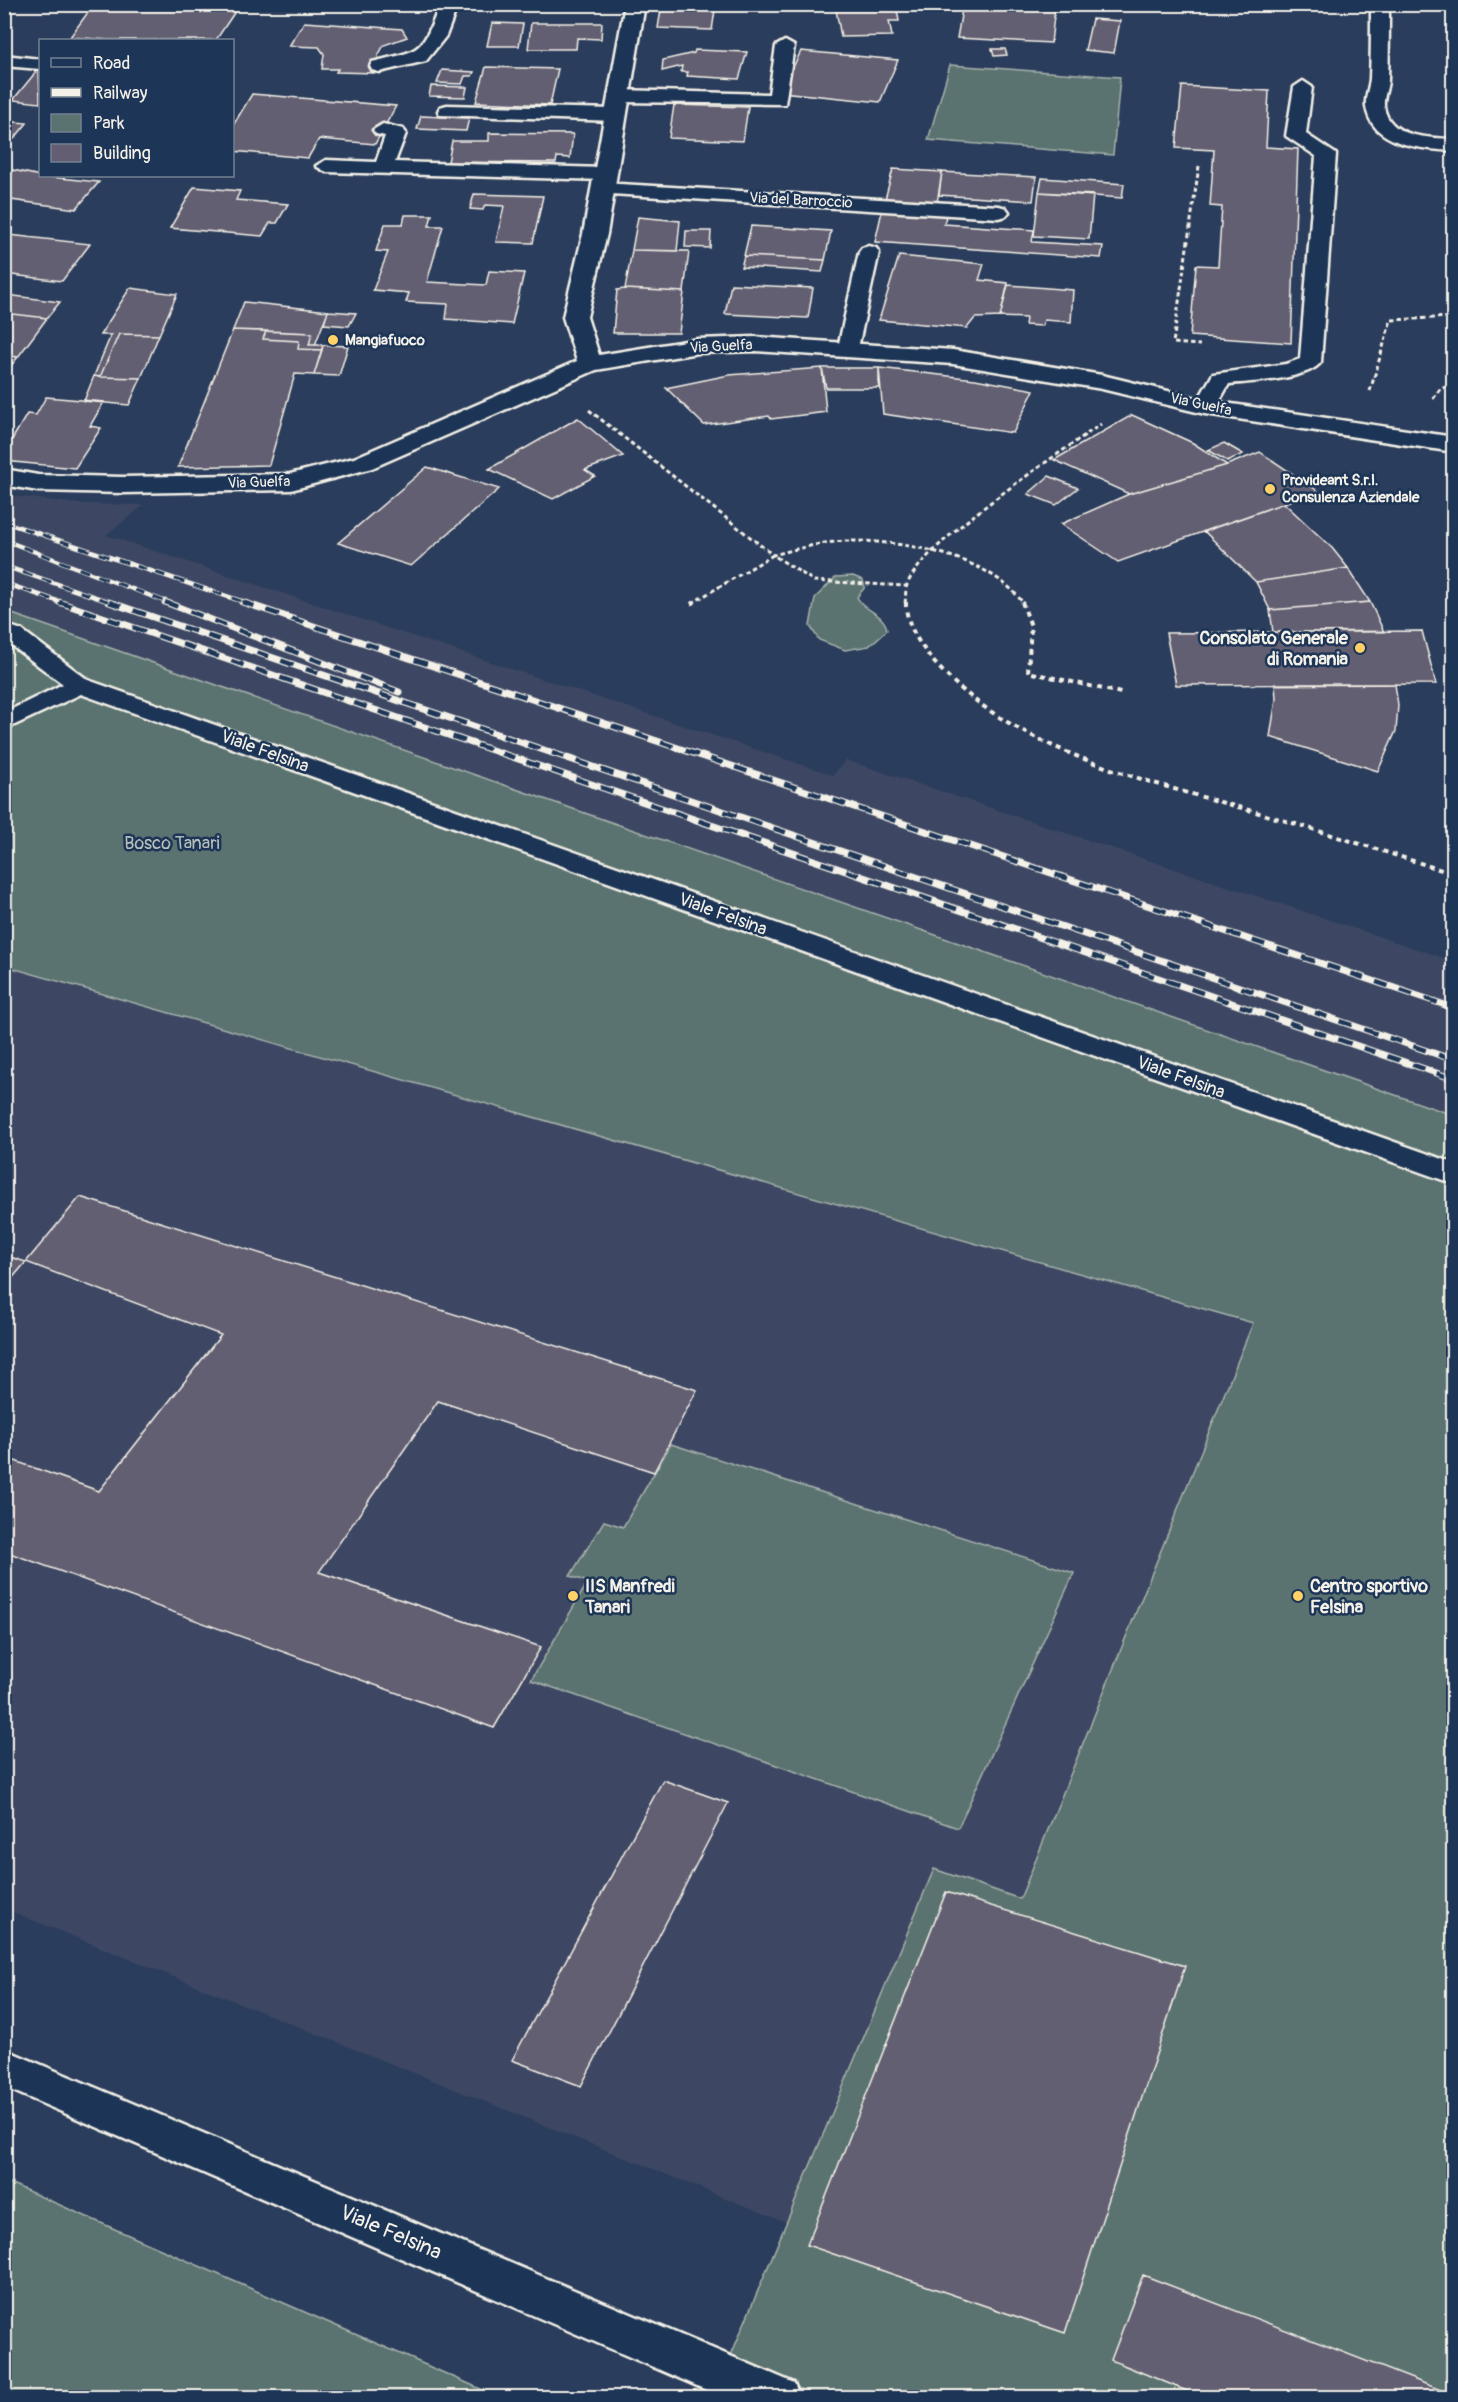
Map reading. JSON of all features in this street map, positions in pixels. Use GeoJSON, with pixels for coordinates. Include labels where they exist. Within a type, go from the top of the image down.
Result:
{"type":"FeatureCollection","features":[{"type":"Feature","properties":{"kind":"street"},"geometry":{"type":"LineString","coordinates":[[590,364],[575,317],[595,234],[636,4]]}},
{"type":"Feature","properties":{"kind":"street","name":"Via Guelfa"},"geometry":{"type":"LineString","coordinates":[[4,477],[38,483],[123,485],[291,482],[363,463],[590,364],[698,346],[755,344],[848,348],[953,357],[1102,382],[1205,406],[1454,445]]}},
{"type":"Feature","properties":{"kind":"street","name":"Viale Felsina"},"geometry":{"type":"LineString","coordinates":[[4,2067],[778,2397]]}},
{"type":"Feature","properties":{"kind":"lane"},"geometry":{"type":"LineString","coordinates":[[379,66],[420,57],[437,36],[449,4]]}},
{"type":"Feature","properties":{"kind":"lane"},"geometry":{"type":"LineString","coordinates":[[1380,4],[1379,86],[1375,105],[1380,124],[1394,134],[1423,143],[1454,145]]}},
{"type":"Feature","properties":{"kind":"lane"},"geometry":{"type":"LineString","coordinates":[[447,111],[777,100],[785,46]]}},
{"type":"Feature","properties":{"kind":"lane"},"geometry":{"type":"LineString","coordinates":[[4,60],[39,64]]}},
{"type":"Feature","properties":{"kind":"lane"},"geometry":{"type":"LineString","coordinates":[[1205,406],[1221,379],[1290,370],[1310,362],[1326,154],[1296,136],[1303,87]]}},
{"type":"Feature","properties":{"kind":"lane"},"geometry":{"type":"LineString","coordinates":[[383,130],[396,133],[383,168]]}},
{"type":"Feature","properties":{"kind":"lane","name":"Via del Barroccio"},"geometry":{"type":"LineString","coordinates":[[326,166],[604,181],[999,212]]}},
{"type":"Feature","properties":{"kind":"lane"},"geometry":{"type":"LineString","coordinates":[[848,348],[869,252]]}},
{"type":"Feature","properties":{"kind":"lane","name":"Viale Felsina"},"geometry":{"type":"LineString","coordinates":[[4,631],[14,634],[80,685],[1454,1174]]}},
{"type":"Feature","properties":{"kind":"lane"},"geometry":{"type":"LineString","coordinates":[[4,723],[80,685]]}},
{"type":"Feature","properties":{"kind":"path"},"geometry":{"type":"LineString","coordinates":[[1199,166],[1173,343],[1206,345]]}},
{"type":"Feature","properties":{"kind":"path"},"geometry":{"type":"LineString","coordinates":[[1368,400],[1391,320],[1454,317]]}},
{"type":"Feature","properties":{"kind":"path"},"geometry":{"type":"LineString","coordinates":[[550,380],[773,555],[814,581],[906,586]]}},
{"type":"Feature","properties":{"kind":"path"},"geometry":{"type":"LineString","coordinates":[[1106,420],[985,508],[933,550],[911,575],[906,586],[905,605],[914,631],[929,658],[954,683],[1026,732],[1146,778],[1454,874]]}},
{"type":"Feature","properties":{"kind":"path"},"geometry":{"type":"LineString","coordinates":[[691,604],[773,555],[823,543],[864,541],[933,550],[993,575],[1022,601],[1031,624],[1032,650],[1028,672],[1121,693]]}},
{"type":"Feature","properties":{"kind":"shaded area"},"geometry":{"type":"Polygon","coordinates":[[[5,495],[80,504],[144,505],[106,535],[833,775],[846,760],[1453,961],[1453,1115],[5,611],[5,495]]]}},
{"type":"Feature","properties":{"kind":"shaded area","name":"IIS Manfredi Tanari"},"geometry":{"type":"Polygon","coordinates":[[[4,966],[1253,1323],[1020,1899],[934,1869],[788,2223],[5,1909],[4,966]]]}},
{"type":"Feature","properties":{"kind":"green space"},"geometry":{"type":"Polygon","coordinates":[[[950,65],[1120,77],[1113,155],[928,140],[950,65]]]}},
{"type":"Feature","properties":{"kind":"green space"},"geometry":{"type":"Polygon","coordinates":[[[853,576],[863,580],[865,587],[857,597],[860,602],[882,620],[887,630],[869,646],[845,650],[819,640],[810,626],[815,598],[836,577],[853,576]]]}},
{"type":"Feature","properties":{"kind":"green space","name":"Bosco Tanari"},"geometry":{"type":"Polygon","coordinates":[[[4,611],[1453,1115],[1453,2397],[820,2397],[729,2360],[934,1869],[1020,1899],[1253,1323],[5,966],[4,611]]]}},
{"type":"Feature","properties":{"kind":"green space"},"geometry":{"type":"Polygon","coordinates":[[[671,1444],[1074,1573],[958,1828],[531,1680],[588,1582],[570,1576],[604,1521],[623,1527],[671,1444]]]}},
{"type":"Feature","properties":{"kind":"green space"},"geometry":{"type":"Polygon","coordinates":[[[5,2181],[499,2397],[5,2397],[5,2181]]]}},
{"type":"Feature","properties":{"kind":"building"},"geometry":{"type":"Polygon","coordinates":[[[94,4],[208,4],[238,7],[217,39],[70,37],[94,4]]]}},
{"type":"Feature","properties":{"kind":"building"},"geometry":{"type":"Polygon","coordinates":[[[662,4],[716,4],[712,30],[658,28],[662,4]]]}},
{"type":"Feature","properties":{"kind":"building"},"geometry":{"type":"Polygon","coordinates":[[[835,4],[896,4],[899,21],[889,21],[892,36],[841,37],[835,4]]]}},
{"type":"Feature","properties":{"kind":"building"},"geometry":{"type":"Polygon","coordinates":[[[963,4],[1055,7],[1051,43],[957,38],[963,4]]]}},
{"type":"Feature","properties":{"kind":"building"},"geometry":{"type":"Polygon","coordinates":[[[1092,19],[1120,21],[1114,53],[1085,50],[1092,19]]]}},
{"type":"Feature","properties":{"kind":"building"},"geometry":{"type":"Polygon","coordinates":[[[304,22],[402,29],[407,37],[384,45],[378,56],[379,66],[376,73],[336,72],[338,69],[322,69],[324,54],[319,47],[289,46],[304,22]]]}},
{"type":"Feature","properties":{"kind":"building"},"geometry":{"type":"Polygon","coordinates":[[[492,23],[523,24],[519,46],[487,46],[492,23]]]}},
{"type":"Feature","properties":{"kind":"building"},"geometry":{"type":"Polygon","coordinates":[[[531,23],[602,23],[601,39],[577,38],[576,49],[528,49],[531,23]]]}},
{"type":"Feature","properties":{"kind":"building"},"geometry":{"type":"Polygon","coordinates":[[[992,49],[1005,49],[1007,55],[994,56],[992,49]]]}},
{"type":"Feature","properties":{"kind":"building"},"geometry":{"type":"Polygon","coordinates":[[[695,50],[747,52],[739,79],[687,76],[688,72],[681,72],[682,66],[662,71],[663,60],[694,53],[695,50]]]}},
{"type":"Feature","properties":{"kind":"building"},"geometry":{"type":"Polygon","coordinates":[[[801,51],[898,60],[880,102],[781,92],[801,51]]]}},
{"type":"Feature","properties":{"kind":"building"},"geometry":{"type":"Polygon","coordinates":[[[486,67],[558,69],[550,105],[476,102],[486,67]]]}},
{"type":"Feature","properties":{"kind":"building"},"geometry":{"type":"Polygon","coordinates":[[[39,68],[39,103],[13,100],[39,68]]]}},
{"type":"Feature","properties":{"kind":"building"},"geometry":{"type":"Polygon","coordinates":[[[442,70],[474,72],[472,76],[465,76],[462,84],[437,83],[442,70]]]}},
{"type":"Feature","properties":{"kind":"building"},"geometry":{"type":"Polygon","coordinates":[[[431,86],[467,87],[465,97],[429,96],[431,86]]]}},
{"type":"Feature","properties":{"kind":"building"},"geometry":{"type":"Polygon","coordinates":[[[1182,86],[1269,91],[1266,147],[1298,149],[1291,343],[1190,336],[1196,265],[1218,266],[1222,207],[1210,206],[1214,150],[1176,148],[1182,86]]]}},
{"type":"Feature","properties":{"kind":"building"},"geometry":{"type":"Polygon","coordinates":[[[252,94],[396,106],[375,144],[319,139],[308,158],[234,151],[234,124],[252,94]]]}},
{"type":"Feature","properties":{"kind":"building"},"geometry":{"type":"Polygon","coordinates":[[[674,105],[748,107],[743,141],[669,138],[674,105]]]}},
{"type":"Feature","properties":{"kind":"building"},"geometry":{"type":"Polygon","coordinates":[[[421,116],[469,118],[466,131],[417,129],[421,116]]]}},
{"type":"Feature","properties":{"kind":"building"},"geometry":{"type":"Polygon","coordinates":[[[4,121],[27,123],[14,139],[4,138],[4,121]]]}},
{"type":"Feature","properties":{"kind":"building"},"geometry":{"type":"Polygon","coordinates":[[[489,133],[573,134],[570,158],[557,157],[556,163],[448,162],[452,141],[489,141],[489,133]]]}},
{"type":"Feature","properties":{"kind":"building"},"geometry":{"type":"Polygon","coordinates":[[[893,169],[942,172],[937,203],[885,199],[893,169]]]}},
{"type":"Feature","properties":{"kind":"building"},"geometry":{"type":"Polygon","coordinates":[[[13,170],[39,177],[99,182],[76,209],[4,199],[4,180],[13,170]]]}},
{"type":"Feature","properties":{"kind":"building"},"geometry":{"type":"Polygon","coordinates":[[[942,172],[1036,177],[1033,201],[939,195],[942,172]]]}},
{"type":"Feature","properties":{"kind":"building"},"geometry":{"type":"Polygon","coordinates":[[[1042,178],[1124,184],[1122,198],[1039,192],[1042,178]]]}},
{"type":"Feature","properties":{"kind":"building"},"geometry":{"type":"Polygon","coordinates":[[[194,187],[240,191],[236,200],[288,204],[277,223],[270,223],[262,236],[170,228],[194,187]]]}},
{"type":"Feature","properties":{"kind":"building"},"geometry":{"type":"Polygon","coordinates":[[[1039,192],[1093,195],[1089,239],[1034,236],[1039,192]]]}},
{"type":"Feature","properties":{"kind":"building"},"geometry":{"type":"Polygon","coordinates":[[[474,194],[543,196],[533,243],[496,242],[504,206],[485,205],[483,210],[470,209],[474,194]]]}},
{"type":"Feature","properties":{"kind":"building"},"geometry":{"type":"Polygon","coordinates":[[[882,211],[946,216],[944,224],[1034,230],[1032,242],[1103,246],[1101,258],[875,242],[882,211]]]}},
{"type":"Feature","properties":{"kind":"building"},"geometry":{"type":"Polygon","coordinates":[[[405,215],[432,215],[429,226],[443,226],[427,282],[486,285],[489,271],[524,273],[512,324],[446,319],[448,304],[406,302],[409,293],[373,290],[388,252],[376,251],[385,224],[403,224],[405,215]]]}},
{"type":"Feature","properties":{"kind":"building"},"geometry":{"type":"Polygon","coordinates":[[[638,217],[680,221],[677,251],[632,250],[638,217]]]}},
{"type":"Feature","properties":{"kind":"building"},"geometry":{"type":"Polygon","coordinates":[[[751,226],[831,231],[825,260],[744,256],[751,226]]]}},
{"type":"Feature","properties":{"kind":"building"},"geometry":{"type":"Polygon","coordinates":[[[686,231],[711,231],[710,248],[685,247],[686,231]]]}},
{"type":"Feature","properties":{"kind":"building"},"geometry":{"type":"Polygon","coordinates":[[[9,235],[90,244],[62,281],[4,274],[4,241],[9,235]]]}},
{"type":"Feature","properties":{"kind":"building"},"geometry":{"type":"Polygon","coordinates":[[[632,250],[689,251],[684,292],[625,289],[632,250]]]}},
{"type":"Feature","properties":{"kind":"building"},"geometry":{"type":"Polygon","coordinates":[[[744,256],[825,260],[822,272],[741,267],[744,256]]]}},
{"type":"Feature","properties":{"kind":"building"},"geometry":{"type":"Polygon","coordinates":[[[899,256],[984,264],[979,280],[1008,283],[1000,317],[975,318],[967,328],[879,320],[899,256]]]}},
{"type":"Feature","properties":{"kind":"building"},"geometry":{"type":"Polygon","coordinates":[[[731,284],[813,288],[808,318],[725,314],[731,284]]]}},
{"type":"Feature","properties":{"kind":"building"},"geometry":{"type":"Polygon","coordinates":[[[1008,285],[1073,290],[1071,322],[1044,320],[1042,326],[1025,325],[1026,318],[1000,317],[1008,285]]]}},
{"type":"Feature","properties":{"kind":"building"},"geometry":{"type":"Polygon","coordinates":[[[130,288],[177,294],[159,335],[119,334],[100,377],[94,376],[111,335],[100,335],[130,288]]]}},
{"type":"Feature","properties":{"kind":"building"},"geometry":{"type":"Polygon","coordinates":[[[617,290],[684,292],[679,333],[613,333],[617,290]]]}},
{"type":"Feature","properties":{"kind":"building"},"geometry":{"type":"Polygon","coordinates":[[[7,295],[60,302],[47,318],[4,313],[7,295]]]}},
{"type":"Feature","properties":{"kind":"building"},"geometry":{"type":"Polygon","coordinates":[[[244,302],[328,311],[315,345],[309,345],[312,333],[233,330],[244,302]]]}},
{"type":"Feature","properties":{"kind":"building"},"geometry":{"type":"Polygon","coordinates":[[[328,311],[356,313],[349,326],[324,324],[328,311]]]}},
{"type":"Feature","properties":{"kind":"building"},"geometry":{"type":"Polygon","coordinates":[[[4,313],[47,318],[18,357],[4,355],[4,313]]]}},
{"type":"Feature","properties":{"kind":"building"},"geometry":{"type":"Polygon","coordinates":[[[233,330],[266,331],[263,339],[299,341],[298,349],[322,350],[314,375],[295,374],[269,465],[178,467],[233,330]]]}},
{"type":"Feature","properties":{"kind":"building"},"geometry":{"type":"Polygon","coordinates":[[[266,331],[312,333],[309,345],[323,345],[322,350],[298,349],[299,341],[263,339],[266,331]]]}},
{"type":"Feature","properties":{"kind":"building"},"geometry":{"type":"Polygon","coordinates":[[[119,334],[159,335],[141,378],[100,377],[119,334]]]}},
{"type":"Feature","properties":{"kind":"building"},"geometry":{"type":"Polygon","coordinates":[[[323,345],[348,346],[339,376],[314,375],[323,345]]]}},
{"type":"Feature","properties":{"kind":"building"},"geometry":{"type":"Polygon","coordinates":[[[4,355],[18,357],[5,373],[4,373],[4,355]]]}},
{"type":"Feature","properties":{"kind":"building"},"geometry":{"type":"Polygon","coordinates":[[[822,368],[826,412],[771,419],[769,416],[704,425],[666,388],[729,375],[822,368]]]}},
{"type":"Feature","properties":{"kind":"building"},"geometry":{"type":"Polygon","coordinates":[[[822,368],[879,368],[879,388],[826,388],[822,368]]]}},
{"type":"Feature","properties":{"kind":"building"},"geometry":{"type":"Polygon","coordinates":[[[879,368],[975,379],[1034,390],[1013,433],[883,414],[879,368]]]}},
{"type":"Feature","properties":{"kind":"building"},"geometry":{"type":"Polygon","coordinates":[[[94,376],[141,378],[129,405],[84,401],[94,376]]]}},
{"type":"Feature","properties":{"kind":"building"},"geometry":{"type":"Polygon","coordinates":[[[46,397],[104,402],[90,426],[101,428],[75,468],[4,461],[4,453],[27,414],[36,415],[46,397]]]}},
{"type":"Feature","properties":{"kind":"building"},"geometry":{"type":"Polygon","coordinates":[[[1132,415],[1193,443],[1227,465],[1129,494],[1054,460],[1132,415]]]}},
{"type":"Feature","properties":{"kind":"building"},"geometry":{"type":"Polygon","coordinates":[[[578,418],[623,456],[585,470],[595,476],[553,499],[489,469],[578,418]]]}},
{"type":"Feature","properties":{"kind":"building"},"geometry":{"type":"Polygon","coordinates":[[[1224,443],[1243,454],[1227,461],[1208,450],[1224,443]]]}},
{"type":"Feature","properties":{"kind":"building"},"geometry":{"type":"Polygon","coordinates":[[[1260,452],[1318,491],[1118,562],[1061,524],[1129,494],[1227,465],[1260,452]]]}},
{"type":"Feature","properties":{"kind":"building"},"geometry":{"type":"Polygon","coordinates":[[[427,467],[499,489],[411,566],[338,543],[427,467]]]}},
{"type":"Feature","properties":{"kind":"building"},"geometry":{"type":"Polygon","coordinates":[[[1049,476],[1078,488],[1056,505],[1028,494],[1049,476]]]}},
{"type":"Feature","properties":{"kind":"building"},"geometry":{"type":"Polygon","coordinates":[[[1284,503],[1332,548],[1348,568],[1256,582],[1204,531],[1284,503]]]}},
{"type":"Feature","properties":{"kind":"building"},"geometry":{"type":"Polygon","coordinates":[[[1348,568],[1370,602],[1270,610],[1256,582],[1348,568]]]}},
{"type":"Feature","properties":{"kind":"building"},"geometry":{"type":"Polygon","coordinates":[[[1370,602],[1384,632],[1273,632],[1270,610],[1370,602]]]}},
{"type":"Feature","properties":{"kind":"building"},"geometry":{"type":"Polygon","coordinates":[[[1422,631],[1436,684],[1176,685],[1166,633],[1422,631]]]}},
{"type":"Feature","properties":{"kind":"building"},"geometry":{"type":"Polygon","coordinates":[[[1275,684],[1395,684],[1398,705],[1396,731],[1378,771],[1270,737],[1276,699],[1275,684]]]}},
{"type":"Feature","properties":{"kind":"building"},"geometry":{"type":"Polygon","coordinates":[[[80,1197],[697,1390],[654,1472],[438,1401],[319,1572],[541,1647],[494,1728],[4,1551],[4,1457],[99,1491],[221,1335],[26,1262],[80,1197]]]}},
{"type":"Feature","properties":{"kind":"building"},"geometry":{"type":"Polygon","coordinates":[[[4,1255],[26,1262],[4,1288],[4,1255]]]}},
{"type":"Feature","properties":{"kind":"building"},"geometry":{"type":"Polygon","coordinates":[[[663,1780],[728,1803],[581,2086],[512,2060],[663,1780]]]}},
{"type":"Feature","properties":{"kind":"building"},"geometry":{"type":"Polygon","coordinates":[[[946,1892],[1185,1966],[1065,2333],[807,2245],[946,1892]]]}},
{"type":"Feature","properties":{"kind":"building"},"geometry":{"type":"Polygon","coordinates":[[[1143,2275],[1454,2395],[1454,2398],[1204,2398],[1111,2360],[1143,2275]]]}},
{"type":"Feature","properties":{"kind":"railway"},"geometry":{"type":"LineString","coordinates":[[4,522],[247,603]]}},
{"type":"Feature","properties":{"kind":"railway"},"geometry":{"type":"LineString","coordinates":[[4,540],[169,603]]}},
{"type":"Feature","properties":{"kind":"railway"},"geometry":{"type":"LineString","coordinates":[[4,566],[113,603]]}},
{"type":"Feature","properties":{"kind":"railway"},"geometry":{"type":"LineString","coordinates":[[4,583],[63,603]]}},
{"type":"Feature","properties":{"kind":"railway"},"geometry":{"type":"LineString","coordinates":[[59,602],[1454,1079]]}},
{"type":"Feature","properties":{"kind":"railway"},"geometry":{"type":"LineString","coordinates":[[109,602],[1454,1060]]}},
{"type":"Feature","properties":{"kind":"railway"},"geometry":{"type":"LineString","coordinates":[[165,602],[399,692]]}},
{"type":"Feature","properties":{"kind":"railway"},"geometry":{"type":"LineString","coordinates":[[242,602],[1454,1008]]}},
{"type":"Feature","properties":{"kind":"place","name":"Mangiafuoco"},"geometry":{"type":"Point","coordinates":[333,340]}},
{"type":"Feature","properties":{"kind":"place","name":"Provideant S.r.l. Consulenza Aziendale"},"geometry":{"type":"Point","coordinates":[1270,489]}},
{"type":"Feature","properties":{"kind":"place","name":"Consolato Generale di Romania"},"geometry":{"type":"Point","coordinates":[1360,648]}},
{"type":"Feature","properties":{"kind":"place","name":"IIS Manfredi Tanari"},"geometry":{"type":"Point","coordinates":[573,1596]}},
{"type":"Feature","properties":{"kind":"place","name":"Centro sportivo Felsina"},"geometry":{"type":"Point","coordinates":[1298,1596]}}]}
